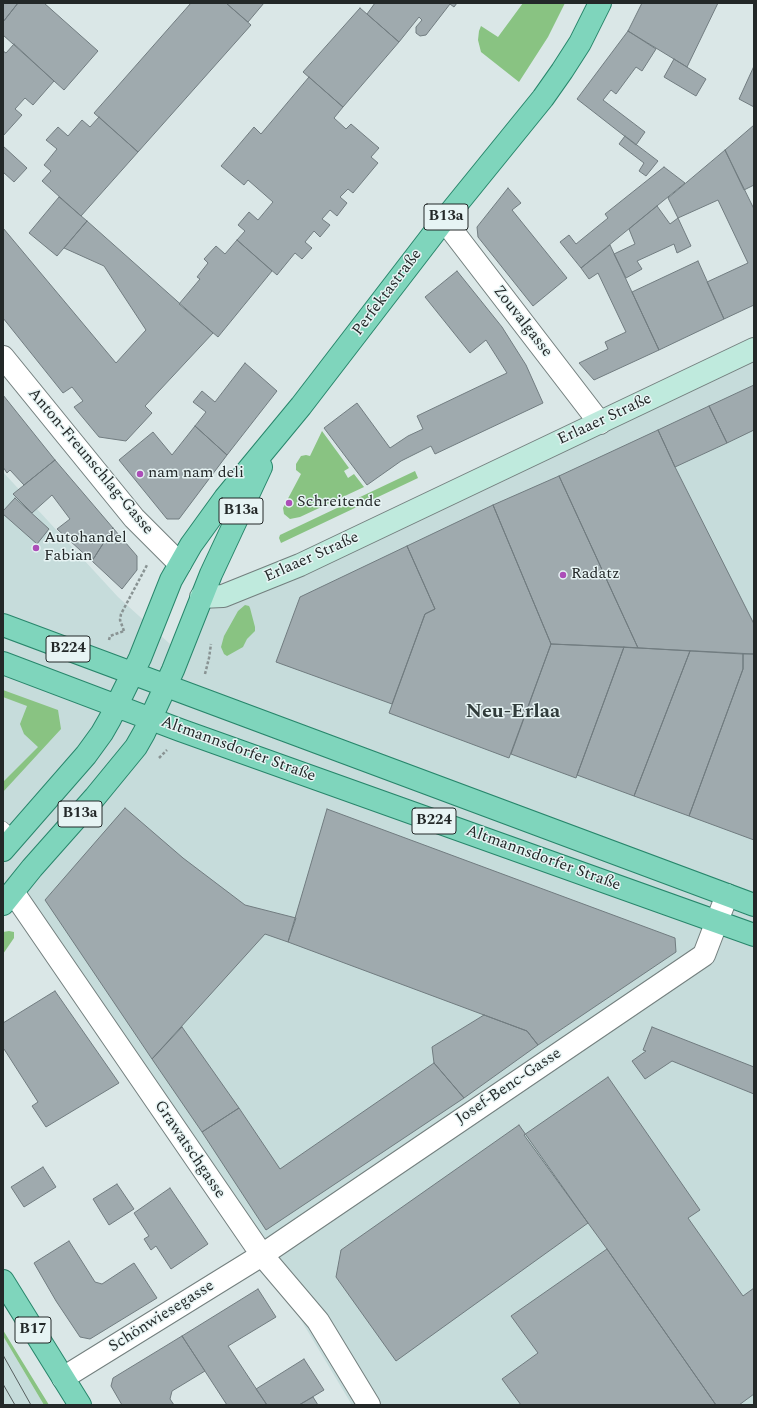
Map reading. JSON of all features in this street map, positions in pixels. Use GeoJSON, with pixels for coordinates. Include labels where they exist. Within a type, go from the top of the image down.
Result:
{"type":"FeatureCollection","features":[{"type":"Feature","properties":{"kind":"main road","name":"Perfektastraße"},"geometry":{"type":"LineString","coordinates":[[180,564],[191,545],[225,498],[285,426],[444,220],[543,98],[580,43],[600,3]]}},
{"type":"Feature","properties":{"kind":"main road","name":"Perfektastraße"},"geometry":{"type":"LineString","coordinates":[[201,597],[259,471],[285,426]]}},
{"type":"Feature","properties":{"kind":"main road","name":"B13a"},"geometry":{"type":"LineString","coordinates":[[8,898],[32,868],[96,797],[136,747],[142,696],[142,653],[160,605],[180,564]]}},
{"type":"Feature","properties":{"kind":"main road","name":"B13a"},"geometry":{"type":"LineString","coordinates":[[7,838],[86,754],[102,733],[142,696],[201,597]]}},
{"type":"Feature","properties":{"kind":"main road","name":"Altmannsdorfer Straße"},"geometry":{"type":"LineString","coordinates":[[3,625],[142,696],[717,922],[754,935]]}},
{"type":"Feature","properties":{"kind":"main road","name":"Altmannsdorfer Straße"},"geometry":{"type":"LineString","coordinates":[[3,663],[142,696],[754,905]]}},
{"type":"Feature","properties":{"kind":"main road","name":"B17"},"geometry":{"type":"LineString","coordinates":[[3,1281],[80,1405]]}},
{"type":"Feature","properties":{"kind":"street","name":"Zouvalgasse"},"geometry":{"type":"LineString","coordinates":[[444,220],[600,423]]}},
{"type":"Feature","properties":{"kind":"street","name":"Erlaaer Straße"},"geometry":{"type":"LineString","coordinates":[[201,597],[223,596],[300,565],[754,349]]}},
{"type":"Feature","properties":{"kind":"street","name":"Anton-Freunschlag-Gasse"},"geometry":{"type":"LineString","coordinates":[[3,357],[134,518],[180,564]]}},
{"type":"Feature","properties":{"kind":"street","name":"Josef-Benc-Gasse"},"geometry":{"type":"LineString","coordinates":[[262,1255],[704,955],[727,895]]}},
{"type":"Feature","properties":{"kind":"street","name":"Grawatschgasse"},"geometry":{"type":"LineString","coordinates":[[8,898],[262,1255],[318,1321],[369,1405]]}},
{"type":"Feature","properties":{"kind":"street","name":"Schönwiesegasse"},"geometry":{"type":"LineString","coordinates":[[63,1378],[262,1255]]}},
{"type":"Feature","properties":{"kind":"shaded area"},"geometry":{"type":"Polygon","coordinates":[[[754,349],[754,1405],[352,1405],[262,1255],[13,892],[3,902],[3,472],[118,597],[180,653],[201,597],[223,596],[754,349]]]}},
{"type":"Feature","properties":{"kind":"shaded area"},"geometry":{"type":"Polygon","coordinates":[[[3,1336],[44,1405],[3,1405],[3,1336]]]}},
{"type":"Feature","properties":{"kind":"green space"},"geometry":{"type":"Polygon","coordinates":[[[523,3],[565,3],[548,37],[519,82],[481,52],[478,40],[481,26],[498,37],[523,3]]]}},
{"type":"Feature","properties":{"kind":"green space"},"geometry":{"type":"Polygon","coordinates":[[[322,431],[349,468],[344,471],[348,478],[354,474],[364,487],[300,517],[290,519],[284,514],[283,508],[301,474],[296,470],[296,464],[301,456],[310,456],[322,431]]]}},
{"type":"Feature","properties":{"kind":"green space"},"geometry":{"type":"Polygon","coordinates":[[[415,471],[418,478],[281,543],[279,538],[280,535],[415,471]]]}},
{"type":"Feature","properties":{"kind":"green space"},"geometry":{"type":"Polygon","coordinates":[[[245,605],[249,606],[250,608],[255,631],[247,639],[243,647],[227,656],[224,654],[221,647],[224,636],[238,611],[245,605]]]}},
{"type":"Feature","properties":{"kind":"green space"},"geometry":{"type":"Polygon","coordinates":[[[3,690],[58,710],[61,729],[3,792],[3,782],[38,747],[24,734],[20,724],[27,706],[3,697],[3,690]]]}},
{"type":"Feature","properties":{"kind":"green space"},"geometry":{"type":"Polygon","coordinates":[[[3,932],[14,932],[14,938],[3,954],[3,932]]]}},
{"type":"Feature","properties":{"kind":"green space"},"geometry":{"type":"Polygon","coordinates":[[[3,1330],[49,1405],[44,1405],[3,1336],[3,1330]]]}},
{"type":"Feature","properties":{"kind":"building"},"geometry":{"type":"Polygon","coordinates":[[[3,3],[18,3],[3,22],[3,3]]]}},
{"type":"Feature","properties":{"kind":"building"},"geometry":{"type":"Polygon","coordinates":[[[18,3],[44,3],[98,51],[64,90],[3,35],[3,22],[18,3]]]}},
{"type":"Feature","properties":{"kind":"building"},"geometry":{"type":"Polygon","coordinates":[[[191,3],[226,3],[251,25],[138,152],[94,113],[191,3]]]}},
{"type":"Feature","properties":{"kind":"building"},"geometry":{"type":"Polygon","coordinates":[[[226,3],[264,3],[248,22],[226,3]]]}},
{"type":"Feature","properties":{"kind":"building"},"geometry":{"type":"Polygon","coordinates":[[[375,3],[457,3],[454,7],[450,4],[426,35],[420,36],[416,33],[416,27],[422,20],[419,17],[399,42],[367,14],[375,3]]]}},
{"type":"Feature","properties":{"kind":"building"},"geometry":{"type":"Polygon","coordinates":[[[642,3],[718,3],[687,67],[628,31],[642,3]]]}},
{"type":"Feature","properties":{"kind":"building"},"geometry":{"type":"Polygon","coordinates":[[[360,8],[399,42],[343,107],[303,72],[360,8]]]}},
{"type":"Feature","properties":{"kind":"building"},"geometry":{"type":"Polygon","coordinates":[[[628,31],[656,49],[642,71],[636,67],[616,94],[611,90],[603,100],[645,132],[636,145],[577,99],[628,31]]]}},
{"type":"Feature","properties":{"kind":"building"},"geometry":{"type":"Polygon","coordinates":[[[14,44],[54,81],[33,105],[25,98],[15,109],[22,115],[3,136],[3,51],[6,53],[14,44]]]}},
{"type":"Feature","properties":{"kind":"building"},"geometry":{"type":"Polygon","coordinates":[[[674,59],[706,79],[696,96],[664,77],[674,59]]]}},
{"type":"Feature","properties":{"kind":"building"},"geometry":{"type":"Polygon","coordinates":[[[754,66],[754,107],[739,99],[754,66]]]}},
{"type":"Feature","properties":{"kind":"building"},"geometry":{"type":"Polygon","coordinates":[[[309,77],[343,107],[334,118],[346,129],[351,124],[379,148],[371,157],[378,163],[353,193],[348,189],[340,197],[347,203],[337,216],[330,210],[322,219],[330,225],[320,237],[314,231],[305,242],[312,248],[302,259],[295,253],[277,275],[237,240],[245,231],[238,225],[249,212],[258,220],[273,202],[248,180],[244,185],[221,166],[254,127],[261,134],[309,77]]]}},
{"type":"Feature","properties":{"kind":"building"},"geometry":{"type":"Polygon","coordinates":[[[99,117],[138,152],[81,216],[42,181],[51,171],[44,165],[57,149],[46,140],[58,127],[68,136],[82,120],[90,127],[99,117]]]}},
{"type":"Feature","properties":{"kind":"building"},"geometry":{"type":"Polygon","coordinates":[[[754,125],[754,185],[744,190],[725,150],[754,125]]]}},
{"type":"Feature","properties":{"kind":"building"},"geometry":{"type":"Polygon","coordinates":[[[625,136],[658,161],[646,176],[639,171],[644,163],[619,144],[625,136]]]}},
{"type":"Feature","properties":{"kind":"building"},"geometry":{"type":"Polygon","coordinates":[[[3,146],[27,168],[14,182],[3,172],[3,146]]]}},
{"type":"Feature","properties":{"kind":"building"},"geometry":{"type":"Polygon","coordinates":[[[725,150],[754,209],[754,305],[724,319],[707,282],[748,263],[718,200],[678,218],[668,198],[725,150]]]}},
{"type":"Feature","properties":{"kind":"building"},"geometry":{"type":"Polygon","coordinates":[[[664,167],[685,183],[581,268],[560,242],[569,235],[576,244],[608,218],[605,214],[664,167]]]}},
{"type":"Feature","properties":{"kind":"building"},"geometry":{"type":"Polygon","coordinates":[[[508,188],[521,203],[512,210],[567,278],[533,306],[478,237],[477,227],[508,188]]]}},
{"type":"Feature","properties":{"kind":"building"},"geometry":{"type":"Polygon","coordinates":[[[59,197],[87,221],[57,256],[29,233],[59,197]]]}},
{"type":"Feature","properties":{"kind":"building"},"geometry":{"type":"Polygon","coordinates":[[[657,206],[670,224],[678,218],[691,246],[677,253],[674,244],[637,261],[642,269],[626,278],[614,254],[635,244],[629,229],[657,206]]]}},
{"type":"Feature","properties":{"kind":"building"},"geometry":{"type":"Polygon","coordinates":[[[87,221],[213,333],[145,406],[152,413],[126,441],[99,437],[74,407],[83,401],[72,387],[63,393],[3,318],[3,228],[116,363],[146,330],[104,266],[64,248],[87,221]]]}},
{"type":"Feature","properties":{"kind":"building"},"geometry":{"type":"Polygon","coordinates":[[[237,240],[272,271],[218,337],[179,304],[200,279],[197,277],[208,263],[204,259],[216,246],[225,254],[237,240]]]}},
{"type":"Feature","properties":{"kind":"building"},"geometry":{"type":"Polygon","coordinates":[[[610,245],[659,350],[594,380],[579,363],[608,349],[605,342],[626,332],[598,273],[589,279],[581,268],[610,245]]]}},
{"type":"Feature","properties":{"kind":"building"},"geometry":{"type":"Polygon","coordinates":[[[698,261],[724,319],[659,350],[632,292],[698,261]]]}},
{"type":"Feature","properties":{"kind":"building"},"geometry":{"type":"Polygon","coordinates":[[[457,271],[502,327],[526,365],[543,403],[435,454],[431,446],[401,461],[367,485],[324,428],[357,403],[390,448],[408,436],[423,429],[417,416],[507,373],[486,340],[470,353],[425,297],[457,271]]]}},
{"type":"Feature","properties":{"kind":"building"},"geometry":{"type":"Polygon","coordinates":[[[245,363],[277,391],[227,455],[195,426],[206,412],[193,402],[202,391],[215,402],[245,363]]]}},
{"type":"Feature","properties":{"kind":"building"},"geometry":{"type":"Polygon","coordinates":[[[754,385],[754,430],[727,443],[709,406],[754,385]]]}},
{"type":"Feature","properties":{"kind":"building"},"geometry":{"type":"Polygon","coordinates":[[[3,395],[55,460],[24,485],[10,470],[7,473],[3,467],[3,395]]]}},
{"type":"Feature","properties":{"kind":"building"},"geometry":{"type":"Polygon","coordinates":[[[709,406],[727,443],[675,467],[658,430],[709,406]]]}},
{"type":"Feature","properties":{"kind":"building"},"geometry":{"type":"Polygon","coordinates":[[[195,426],[227,455],[179,519],[167,519],[119,460],[153,432],[172,455],[195,426]]]}},
{"type":"Feature","properties":{"kind":"building"},"geometry":{"type":"Polygon","coordinates":[[[658,430],[754,624],[754,654],[638,648],[559,476],[658,430]]]}},
{"type":"Feature","properties":{"kind":"building"},"geometry":{"type":"Polygon","coordinates":[[[55,460],[113,528],[92,561],[57,529],[70,519],[52,495],[32,513],[13,494],[55,460]]]}},
{"type":"Feature","properties":{"kind":"building","name":"Radatz"},"geometry":{"type":"Polygon","coordinates":[[[559,476],[638,648],[551,644],[493,505],[559,476]]]}},
{"type":"Feature","properties":{"kind":"building"},"geometry":{"type":"Polygon","coordinates":[[[15,498],[49,529],[37,544],[3,514],[3,511],[15,498]]]}},
{"type":"Feature","properties":{"kind":"building"},"geometry":{"type":"Polygon","coordinates":[[[493,505],[551,644],[509,758],[389,713],[425,614],[435,609],[407,546],[493,505]]]}},
{"type":"Feature","properties":{"kind":"building"},"geometry":{"type":"Polygon","coordinates":[[[113,528],[137,556],[137,570],[122,589],[92,561],[113,528]]]}},
{"type":"Feature","properties":{"kind":"building"},"geometry":{"type":"Polygon","coordinates":[[[407,546],[435,609],[425,614],[392,704],[276,662],[300,597],[407,546]]]}},
{"type":"Feature","properties":{"kind":"building"},"geometry":{"type":"Polygon","coordinates":[[[551,644],[624,647],[576,778],[511,754],[551,644]]]}},
{"type":"Feature","properties":{"kind":"building"},"geometry":{"type":"Polygon","coordinates":[[[624,647],[690,651],[634,796],[577,775],[624,647]]]}},
{"type":"Feature","properties":{"kind":"building"},"geometry":{"type":"Polygon","coordinates":[[[690,651],[743,654],[743,669],[689,816],[634,796],[690,651]]]}},
{"type":"Feature","properties":{"kind":"building"},"geometry":{"type":"Polygon","coordinates":[[[743,654],[754,654],[754,840],[689,816],[743,669],[743,654]]]}},
{"type":"Feature","properties":{"kind":"building"},"geometry":{"type":"Polygon","coordinates":[[[125,808],[183,858],[245,905],[296,918],[288,942],[265,934],[152,1059],[45,900],[125,808]]]}},
{"type":"Feature","properties":{"kind":"building"},"geometry":{"type":"Polygon","coordinates":[[[327,809],[675,938],[676,952],[538,1045],[527,1031],[288,942],[327,809]]]}},
{"type":"Feature","properties":{"kind":"building"},"geometry":{"type":"Polygon","coordinates":[[[55,991],[119,1083],[46,1127],[32,1106],[38,1102],[4,1049],[3,1050],[3,1023],[55,991]]]}},
{"type":"Feature","properties":{"kind":"building"},"geometry":{"type":"Polygon","coordinates":[[[484,1015],[527,1031],[538,1045],[464,1098],[434,1063],[432,1047],[484,1015]]]}},
{"type":"Feature","properties":{"kind":"building"},"geometry":{"type":"Polygon","coordinates":[[[182,1027],[239,1108],[202,1132],[152,1059],[182,1027]]]}},
{"type":"Feature","properties":{"kind":"building"},"geometry":{"type":"Polygon","coordinates":[[[652,1027],[754,1067],[754,1094],[672,1061],[645,1079],[632,1061],[646,1051],[643,1050],[652,1027]]]}},
{"type":"Feature","properties":{"kind":"building"},"geometry":{"type":"Polygon","coordinates":[[[434,1063],[464,1098],[266,1230],[202,1132],[239,1108],[280,1169],[434,1063]]]}},
{"type":"Feature","properties":{"kind":"building"},"geometry":{"type":"Polygon","coordinates":[[[608,1077],[700,1210],[688,1218],[743,1296],[754,1288],[754,1394],[739,1405],[716,1405],[607,1249],[524,1135],[608,1077]]]}},
{"type":"Feature","properties":{"kind":"building"},"geometry":{"type":"Polygon","coordinates":[[[519,1125],[588,1223],[396,1361],[336,1277],[341,1250],[519,1125]]]}},
{"type":"Feature","properties":{"kind":"building"},"geometry":{"type":"Polygon","coordinates":[[[43,1167],[56,1187],[24,1207],[11,1187],[43,1167]]]}},
{"type":"Feature","properties":{"kind":"building"},"geometry":{"type":"Polygon","coordinates":[[[117,1184],[134,1209],[109,1225],[93,1199],[117,1184]]]}},
{"type":"Feature","properties":{"kind":"building"},"geometry":{"type":"Polygon","coordinates":[[[170,1188],[208,1244],[171,1269],[156,1246],[151,1250],[144,1239],[149,1236],[134,1213],[170,1188]]]}},
{"type":"Feature","properties":{"kind":"building"},"geometry":{"type":"Polygon","coordinates":[[[69,1241],[95,1282],[102,1284],[134,1263],[157,1298],[90,1339],[80,1337],[56,1301],[34,1263],[69,1241]]]}},
{"type":"Feature","properties":{"kind":"building"},"geometry":{"type":"Polygon","coordinates":[[[607,1249],[716,1405],[521,1405],[502,1379],[538,1353],[511,1316],[607,1249]]]}},
{"type":"Feature","properties":{"kind":"building"},"geometry":{"type":"Polygon","coordinates":[[[258,1289],[276,1317],[228,1346],[267,1405],[227,1405],[182,1336],[258,1289]]]}},
{"type":"Feature","properties":{"kind":"building"},"geometry":{"type":"Polygon","coordinates":[[[182,1336],[205,1371],[172,1391],[170,1399],[174,1405],[122,1405],[111,1386],[113,1378],[182,1336]]]}},
{"type":"Feature","properties":{"kind":"building"},"geometry":{"type":"Polygon","coordinates":[[[304,1359],[324,1390],[299,1405],[267,1405],[256,1389],[304,1359]]]}},
{"type":"Feature","properties":{"kind":"building"},"geometry":{"type":"Polygon","coordinates":[[[313,1397],[318,1405],[299,1405],[313,1397]]]}},
{"type":"Feature","properties":{"kind":"tram line"},"geometry":{"type":"LineString","coordinates":[[3,1355],[31,1405]]}},
{"type":"Feature","properties":{"kind":"tram line"},"geometry":{"type":"LineString","coordinates":[[3,1384],[15,1405]]}},
{"type":"Feature","properties":{"kind":"place","name":"nam nam deli"},"geometry":{"type":"Point","coordinates":[140,474]}},
{"type":"Feature","properties":{"kind":"place","name":"Schreitende"},"geometry":{"type":"Point","coordinates":[289,503]}},
{"type":"Feature","properties":{"kind":"place","name":"Autohandel Fabian"},"geometry":{"type":"Point","coordinates":[36,548]}},
{"type":"Feature","properties":{"kind":"place","name":"Radatz"},"geometry":{"type":"Point","coordinates":[563,575]}},
{"type":"Feature","properties":{"kind":"district","name":"Neu-Erlaa"},"geometry":{"type":"Point","coordinates":[513,713]}}]}
